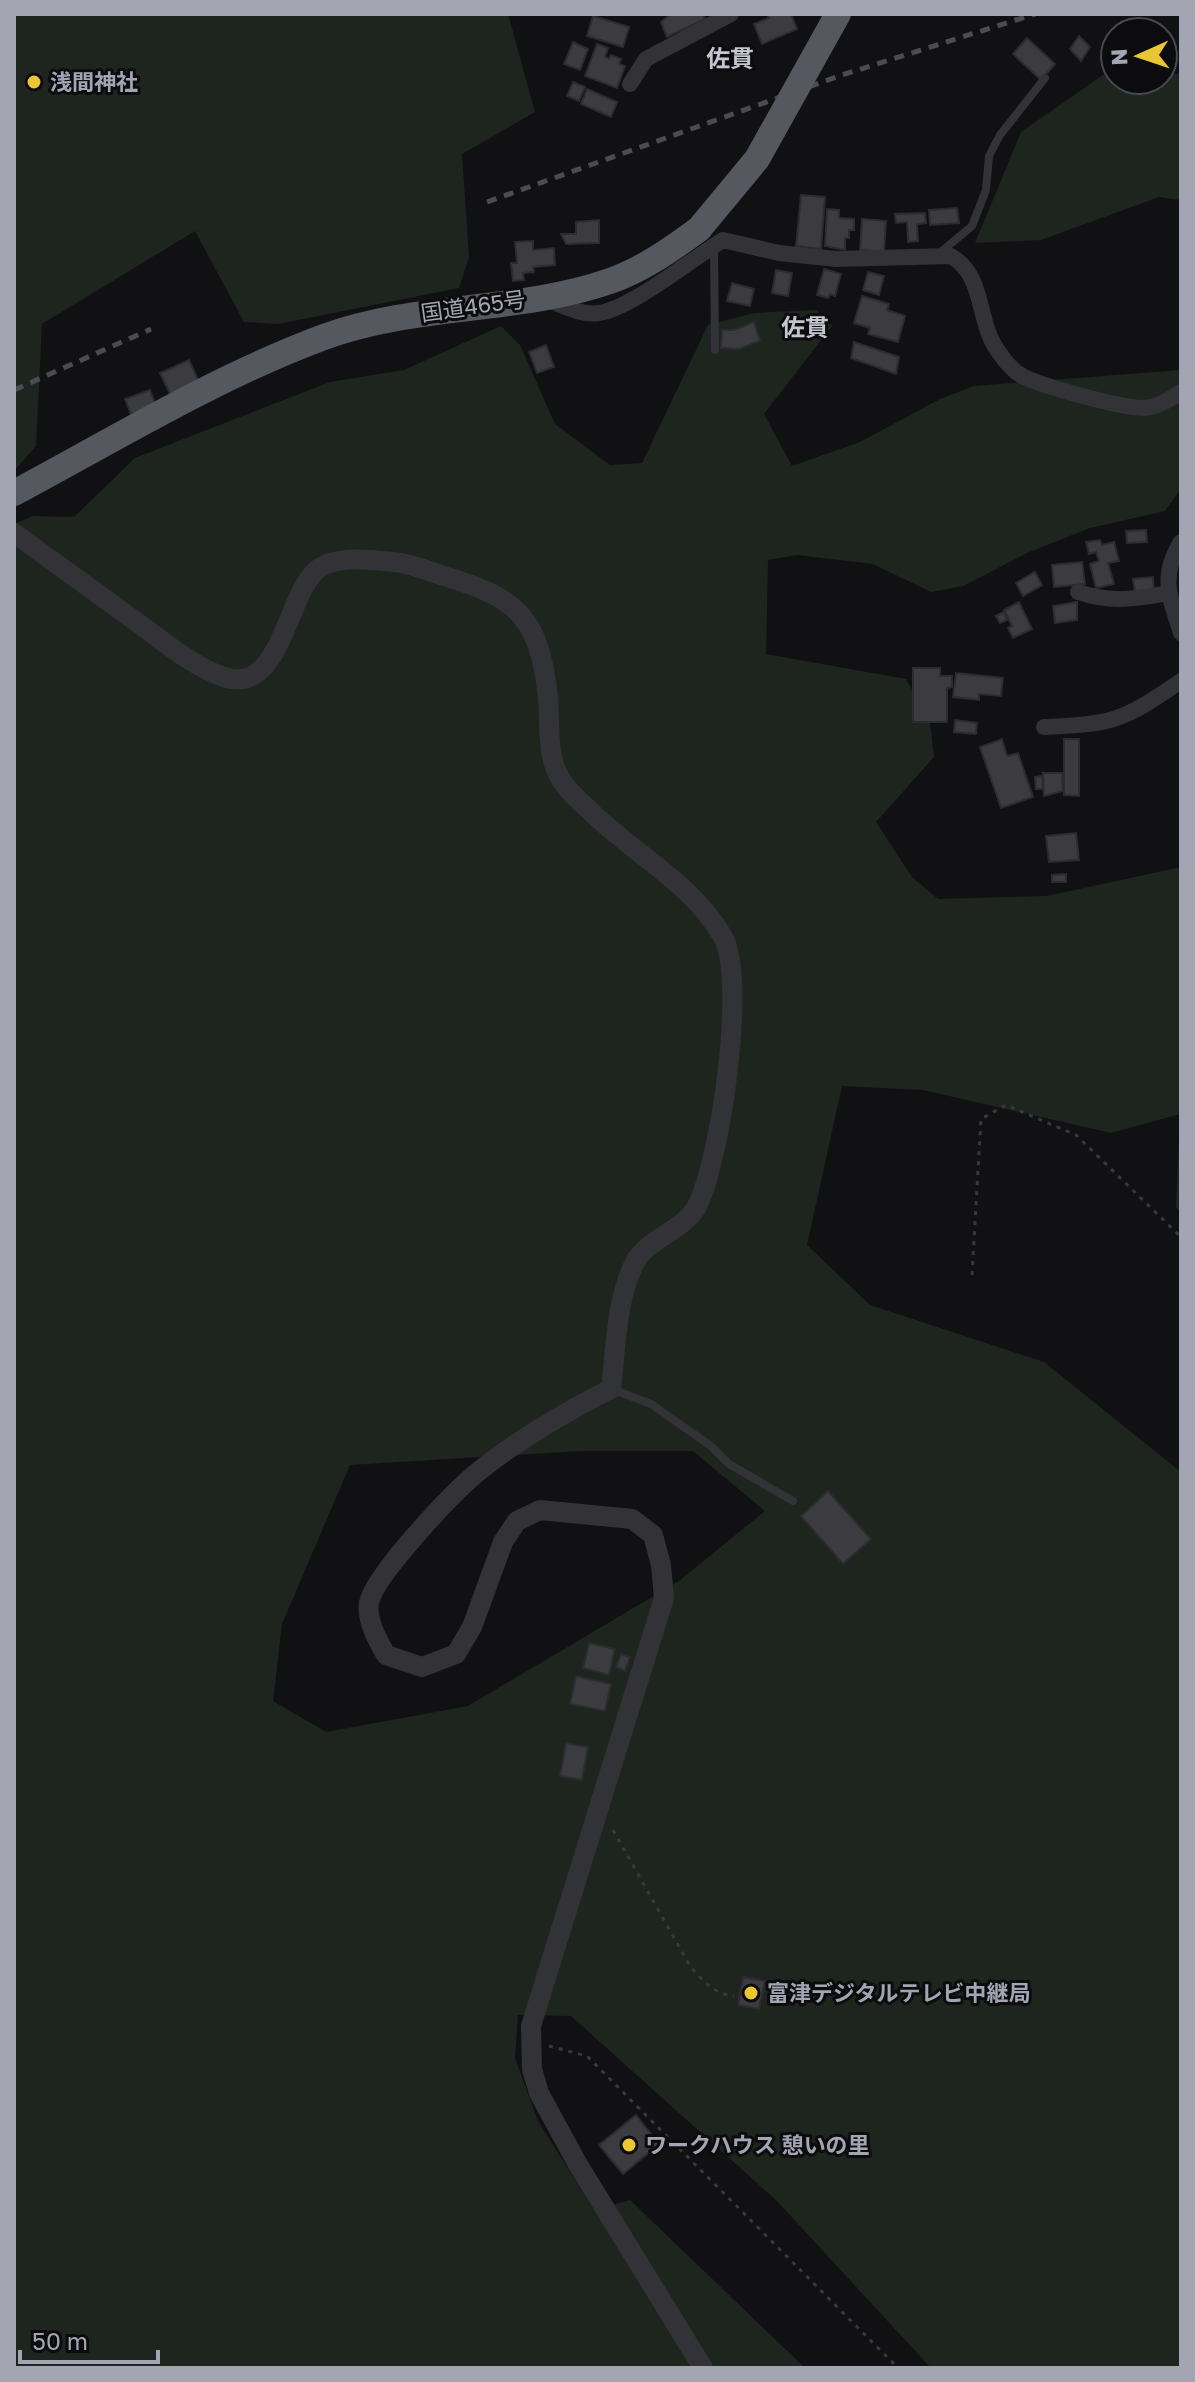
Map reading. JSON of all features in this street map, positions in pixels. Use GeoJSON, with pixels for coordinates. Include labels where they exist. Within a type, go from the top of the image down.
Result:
{"type":"FeatureCollection","features":[{"type":"Feature","properties":{"kind":"highway","name":"国道465号"},"geometry":{"type":"LineString","coordinates":[[14,493],[244,371],[325,336],[400,317],[541,297],[613,281],[665,253],[706,237],[757,159],[838,14]]}},
{"type":"Feature","properties":{"kind":"street"},"geometry":{"type":"LineString","coordinates":[[630,84],[646,59],[731,14]]}},
{"type":"Feature","properties":{"kind":"street"},"geometry":{"type":"LineString","coordinates":[[706,237],[779,253],[836,259],[951,256],[966,264],[977,288],[988,335],[998,351],[1022,376],[1142,408],[1164,403],[1181,392]]}},
{"type":"Feature","properties":{"kind":"street"},"geometry":{"type":"LineString","coordinates":[[14,533],[176,650],[223,678],[245,678],[267,666],[279,645],[297,598],[317,569],[335,561],[397,562],[489,590],[514,605],[524,617],[539,654],[547,694],[555,769],[566,787],[607,829],[695,900],[712,919],[726,943],[733,972],[727,1099],[697,1209],[637,1258],[624,1294],[611,1389],[582,1403],[472,1476],[387,1568],[369,1603],[375,1635],[386,1655],[422,1667],[456,1654],[472,1627],[503,1542],[517,1521],[540,1510],[632,1519],[653,1535],[661,1565],[664,1598],[531,2026],[530,2041],[532,2069],[539,2093],[577,2163],[703,2368]]}},
{"type":"Feature","properties":{"kind":"street"},"geometry":{"type":"LineString","coordinates":[[1181,542],[1169,562],[1169,593],[1181,633]]}},
{"type":"Feature","properties":{"kind":"street"},"geometry":{"type":"LineString","coordinates":[[1078,592],[1101,600],[1122,601],[1169,593]]}},
{"type":"Feature","properties":{"kind":"street"},"geometry":{"type":"LineString","coordinates":[[1044,727],[1096,725],[1123,719],[1181,681]]}},
{"type":"Feature","properties":{"kind":"lane"},"geometry":{"type":"LineString","coordinates":[[935,256],[972,226],[986,190],[989,156],[1000,135],[1045,78]]}},
{"type":"Feature","properties":{"kind":"lane"},"geometry":{"type":"LineString","coordinates":[[706,237],[715,350]]}},
{"type":"Feature","properties":{"kind":"lane"},"geometry":{"type":"LineString","coordinates":[[611,1389],[651,1404],[711,1446],[729,1464],[793,1501]]}},
{"type":"Feature","properties":{"kind":"path"},"geometry":{"type":"LineString","coordinates":[[972,1275],[981,1119],[1006,1105],[1076,1135],[1181,1237]]}},
{"type":"Feature","properties":{"kind":"path"},"geometry":{"type":"LineString","coordinates":[[600,1806],[690,1966],[705,1984],[723,1995],[734,1996]]}},
{"type":"Feature","properties":{"kind":"path"},"geometry":{"type":"LineString","coordinates":[[530,2041],[587,2056],[898,2368]]}},
{"type":"Feature","properties":{"kind":"shaded area"},"geometry":{"type":"Polygon","coordinates":[[[14,14],[508,14],[535,112],[462,154],[469,257],[459,288],[278,324],[244,322],[195,231],[42,324],[36,446],[14,471],[14,14]]]}},
{"type":"Feature","properties":{"kind":"shaded area"},"geometry":{"type":"Polygon","coordinates":[[[1181,74],[1181,200],[1159,197],[1041,240],[975,243],[1021,132],[1099,78],[1099,96],[1179,96],[1181,74]]]}},
{"type":"Feature","properties":{"kind":"shaded area"},"geometry":{"type":"Polygon","coordinates":[[[816,310],[832,326],[764,414],[792,466],[860,442],[940,399],[974,386],[1181,370],[1181,489],[1165,511],[1090,528],[1027,553],[963,586],[931,592],[873,564],[797,555],[768,560],[766,654],[906,679],[930,723],[934,757],[876,822],[912,877],[938,899],[1047,896],[1181,867],[1181,1213],[1176,1207],[1180,1114],[1111,1133],[923,1090],[842,1086],[807,1245],[870,1305],[1044,1362],[1181,1472],[1181,2368],[931,2368],[776,2200],[571,2016],[518,2015],[515,2058],[538,2121],[594,2210],[630,2200],[805,2368],[14,2368],[14,524],[33,516],[74,517],[135,458],[330,382],[404,370],[501,326],[520,345],[555,424],[610,465],[642,463],[708,325],[754,313],[816,310]],[[580,1451],[350,1465],[282,1624],[273,1701],[326,1732],[468,1706],[679,1581],[765,1511],[693,1451],[580,1451]]]}},
{"type":"Feature","properties":{"kind":"building"},"geometry":{"type":"Polygon","coordinates":[[[671,14],[703,14],[705,19],[667,37],[661,22],[671,14]]]}},
{"type":"Feature","properties":{"kind":"building"},"geometry":{"type":"Polygon","coordinates":[[[767,14],[791,14],[797,29],[762,44],[754,24],[769,18],[767,14]]]}},
{"type":"Feature","properties":{"kind":"building"},"geometry":{"type":"Polygon","coordinates":[[[593,16],[629,27],[623,47],[587,36],[593,16]]]}},
{"type":"Feature","properties":{"kind":"building"},"geometry":{"type":"Polygon","coordinates":[[[1079,36],[1090,47],[1081,61],[1070,49],[1079,36]]]}},
{"type":"Feature","properties":{"kind":"building"},"geometry":{"type":"Polygon","coordinates":[[[1027,38],[1055,64],[1041,80],[1013,54],[1027,38]]]}},
{"type":"Feature","properties":{"kind":"building"},"geometry":{"type":"Polygon","coordinates":[[[573,42],[588,49],[580,70],[564,64],[573,42]]]}},
{"type":"Feature","properties":{"kind":"building"},"geometry":{"type":"Polygon","coordinates":[[[597,44],[608,48],[605,57],[609,59],[611,55],[621,59],[619,64],[625,66],[617,88],[585,76],[597,44]]]}},
{"type":"Feature","properties":{"kind":"building","name":"浅間神社"},"geometry":{"type":"Polygon","coordinates":[[[30,73],[38,73],[43,82],[41,89],[30,91],[25,86],[25,78],[30,73]]]}},
{"type":"Feature","properties":{"kind":"building"},"geometry":{"type":"Polygon","coordinates":[[[573,82],[585,87],[579,101],[567,96],[573,82]]]}},
{"type":"Feature","properties":{"kind":"building"},"geometry":{"type":"Polygon","coordinates":[[[587,89],[617,102],[611,117],[581,104],[587,89]]]}},
{"type":"Feature","properties":{"kind":"building"},"geometry":{"type":"Polygon","coordinates":[[[801,195],[825,197],[821,249],[796,246],[801,195]]]}},
{"type":"Feature","properties":{"kind":"building"},"geometry":{"type":"Polygon","coordinates":[[[957,208],[959,223],[930,225],[929,210],[957,208]]]}},
{"type":"Feature","properties":{"kind":"building"},"geometry":{"type":"Polygon","coordinates":[[[827,209],[839,210],[839,218],[854,219],[854,230],[849,230],[849,238],[845,238],[845,250],[825,246],[827,209]]]}},
{"type":"Feature","properties":{"kind":"building"},"geometry":{"type":"Polygon","coordinates":[[[925,213],[926,223],[917,224],[918,241],[908,242],[907,222],[896,223],[895,214],[925,213]]]}},
{"type":"Feature","properties":{"kind":"building"},"geometry":{"type":"Polygon","coordinates":[[[862,219],[886,221],[884,252],[860,250],[862,219]]]}},
{"type":"Feature","properties":{"kind":"building"},"geometry":{"type":"Polygon","coordinates":[[[599,220],[599,243],[566,244],[561,234],[576,234],[576,222],[599,220]]]}},
{"type":"Feature","properties":{"kind":"building"},"geometry":{"type":"Polygon","coordinates":[[[533,241],[533,250],[554,248],[555,265],[533,267],[534,272],[523,273],[524,280],[513,281],[511,263],[517,263],[515,242],[533,241]]]}},
{"type":"Feature","properties":{"kind":"building"},"geometry":{"type":"Polygon","coordinates":[[[824,269],[841,274],[835,296],[830,294],[828,298],[817,295],[824,269]]]}},
{"type":"Feature","properties":{"kind":"building"},"geometry":{"type":"Polygon","coordinates":[[[776,270],[792,273],[788,296],[772,293],[776,270]]]}},
{"type":"Feature","properties":{"kind":"building"},"geometry":{"type":"Polygon","coordinates":[[[868,272],[884,276],[879,295],[863,290],[868,272]]]}},
{"type":"Feature","properties":{"kind":"building"},"geometry":{"type":"Polygon","coordinates":[[[732,283],[754,289],[750,306],[727,301],[732,283]]]}},
{"type":"Feature","properties":{"kind":"building"},"geometry":{"type":"Polygon","coordinates":[[[862,296],[889,304],[887,310],[905,316],[898,342],[868,334],[870,328],[854,323],[862,296]]]}},
{"type":"Feature","properties":{"kind":"building"},"geometry":{"type":"Polygon","coordinates":[[[754,322],[760,341],[739,349],[721,348],[722,330],[734,330],[754,322]]]}},
{"type":"Feature","properties":{"kind":"building"},"geometry":{"type":"Polygon","coordinates":[[[854,342],[899,357],[896,374],[851,358],[854,342]]]}},
{"type":"Feature","properties":{"kind":"building"},"geometry":{"type":"Polygon","coordinates":[[[546,345],[554,367],[537,373],[529,352],[546,345]]]}},
{"type":"Feature","properties":{"kind":"building"},"geometry":{"type":"Polygon","coordinates":[[[189,360],[199,382],[171,396],[160,373],[189,360]]]}},
{"type":"Feature","properties":{"kind":"building"},"geometry":{"type":"Polygon","coordinates":[[[150,390],[156,406],[131,414],[125,399],[150,390]]]}},
{"type":"Feature","properties":{"kind":"building"},"geometry":{"type":"Polygon","coordinates":[[[1146,530],[1147,542],[1127,543],[1126,531],[1146,530]]]}},
{"type":"Feature","properties":{"kind":"building"},"geometry":{"type":"Polygon","coordinates":[[[1100,540],[1102,545],[1114,542],[1119,561],[1108,563],[1114,584],[1096,588],[1090,564],[1099,561],[1096,552],[1089,554],[1086,542],[1100,540]]]}},
{"type":"Feature","properties":{"kind":"building"},"geometry":{"type":"Polygon","coordinates":[[[1082,562],[1085,584],[1054,587],[1052,565],[1082,562]]]}},
{"type":"Feature","properties":{"kind":"building"},"geometry":{"type":"Polygon","coordinates":[[[1035,572],[1042,585],[1023,596],[1016,583],[1035,572]]]}},
{"type":"Feature","properties":{"kind":"building"},"geometry":{"type":"Polygon","coordinates":[[[1153,577],[1154,590],[1135,592],[1133,579],[1153,577]]]}},
{"type":"Feature","properties":{"kind":"building"},"geometry":{"type":"Polygon","coordinates":[[[1019,602],[1032,629],[1013,638],[1008,628],[1012,626],[1004,610],[1019,602]]]}},
{"type":"Feature","properties":{"kind":"building"},"geometry":{"type":"Polygon","coordinates":[[[1077,602],[1077,620],[1055,623],[1053,606],[1077,602]]]}},
{"type":"Feature","properties":{"kind":"building"},"geometry":{"type":"Polygon","coordinates":[[[1004,612],[1007,620],[1000,623],[996,616],[1004,612]]]}},
{"type":"Feature","properties":{"kind":"building"},"geometry":{"type":"Polygon","coordinates":[[[913,668],[940,668],[940,676],[952,676],[952,687],[947,688],[947,722],[913,722],[913,668]]]}},
{"type":"Feature","properties":{"kind":"building"},"geometry":{"type":"Polygon","coordinates":[[[956,673],[1003,678],[1001,696],[979,694],[979,700],[953,697],[956,673]]]}},
{"type":"Feature","properties":{"kind":"building"},"geometry":{"type":"Polygon","coordinates":[[[955,720],[977,723],[976,734],[954,732],[955,720]]]}},
{"type":"Feature","properties":{"kind":"building"},"geometry":{"type":"Polygon","coordinates":[[[1002,739],[1007,756],[1018,753],[1033,797],[1001,808],[980,747],[1002,739]]]}},
{"type":"Feature","properties":{"kind":"building"},"geometry":{"type":"Polygon","coordinates":[[[1064,739],[1079,739],[1079,796],[1064,795],[1064,739]]]}},
{"type":"Feature","properties":{"kind":"building"},"geometry":{"type":"Polygon","coordinates":[[[1043,773],[1062,773],[1063,791],[1044,796],[1043,773]]]}},
{"type":"Feature","properties":{"kind":"building"},"geometry":{"type":"Polygon","coordinates":[[[1042,776],[1043,789],[1036,789],[1035,777],[1042,776]]]}},
{"type":"Feature","properties":{"kind":"building"},"geometry":{"type":"Polygon","coordinates":[[[1076,833],[1079,860],[1049,862],[1046,836],[1076,833]]]}},
{"type":"Feature","properties":{"kind":"building"},"geometry":{"type":"Polygon","coordinates":[[[1066,874],[1066,882],[1052,882],[1052,875],[1066,874]]]}},
{"type":"Feature","properties":{"kind":"building"},"geometry":{"type":"Polygon","coordinates":[[[828,1491],[871,1539],[843,1564],[801,1516],[828,1491]]]}},
{"type":"Feature","properties":{"kind":"building"},"geometry":{"type":"Polygon","coordinates":[[[589,1643],[615,1649],[609,1675],[583,1668],[589,1643]]]}},
{"type":"Feature","properties":{"kind":"building"},"geometry":{"type":"Polygon","coordinates":[[[621,1654],[630,1657],[625,1671],[616,1667],[621,1654]]]}},
{"type":"Feature","properties":{"kind":"building"},"geometry":{"type":"Polygon","coordinates":[[[576,1676],[611,1684],[605,1711],[570,1704],[576,1676]]]}},
{"type":"Feature","properties":{"kind":"building"},"geometry":{"type":"Polygon","coordinates":[[[566,1743],[588,1747],[582,1780],[560,1776],[566,1743]]]}},
{"type":"Feature","properties":{"kind":"building","name":"富津デジタルテレビ中継局"},"geometry":{"type":"Polygon","coordinates":[[[743,1977],[765,1981],[759,2009],[738,2005],[743,1977]]]}},
{"type":"Feature","properties":{"kind":"building","name":"ワークハウス 憩いの里"},"geometry":{"type":"Polygon","coordinates":[[[636,2115],[659,2144],[623,2174],[599,2145],[636,2115]]]}},
{"type":"Feature","properties":{"kind":"railway"},"geometry":{"type":"LineString","coordinates":[[487,202],[842,75],[1035,14]]}},
{"type":"Feature","properties":{"kind":"railway"},"geometry":{"type":"LineString","coordinates":[[14,390],[151,329]]}},
{"type":"Feature","properties":{"kind":"place","name":"浅間神社"},"geometry":{"type":"Point","coordinates":[34,82]}},
{"type":"Feature","properties":{"kind":"place","name":"富津デジタルテレビ中継局"},"geometry":{"type":"Point","coordinates":[751,1993]}},
{"type":"Feature","properties":{"kind":"place","name":"ワークハウス 憩いの里"},"geometry":{"type":"Point","coordinates":[629,2145]}},
{"type":"Feature","properties":{"kind":"district","name":"佐貫"},"geometry":{"type":"Point","coordinates":[730,59]}},
{"type":"Feature","properties":{"kind":"district","name":"佐貫"},"geometry":{"type":"Point","coordinates":[805,328]}}]}
